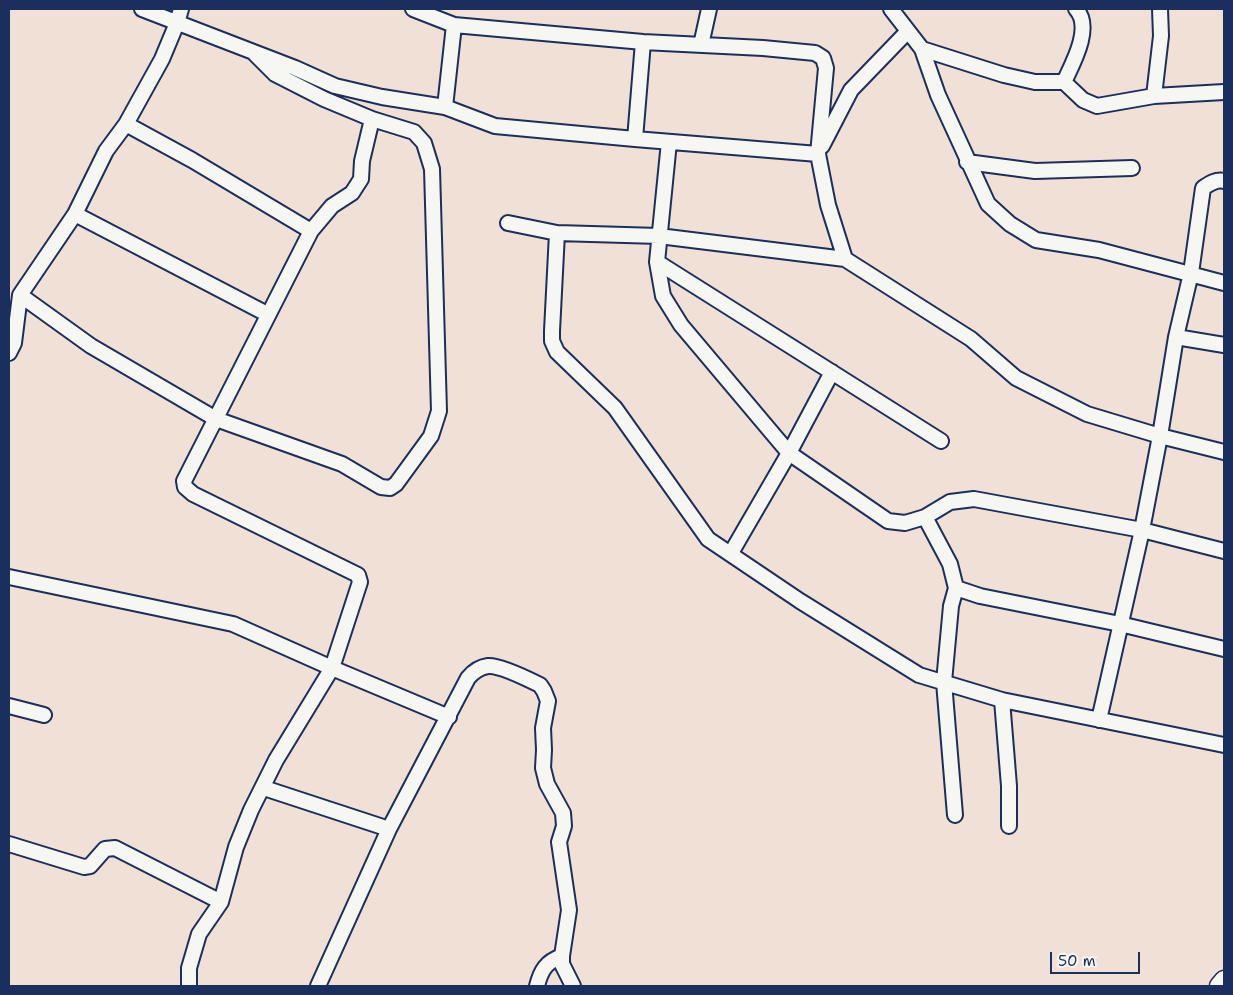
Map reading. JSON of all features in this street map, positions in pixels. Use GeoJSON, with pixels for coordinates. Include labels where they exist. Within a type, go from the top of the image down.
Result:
{"type":"FeatureCollection","features":[{"type":"Feature","properties":{"kind":"street"},"geometry":{"type":"LineString","coordinates":[[142,9],[295,68],[336,86],[382,97],[445,107],[495,126],[818,154]]}},
{"type":"Feature","properties":{"kind":"street"},"geometry":{"type":"LineString","coordinates":[[9,352],[14,343],[20,295],[75,214],[106,151],[126,124],[162,59],[177,24],[181,9]]}},
{"type":"Feature","properties":{"kind":"street"},"geometry":{"type":"LineString","coordinates":[[414,9],[454,25],[643,42],[763,48],[815,53],[823,58],[826,68],[818,154],[828,205],[845,259]]}},
{"type":"Feature","properties":{"kind":"street"},"geometry":{"type":"LineString","coordinates":[[701,45],[709,9]]}},
{"type":"Feature","properties":{"kind":"street"},"geometry":{"type":"LineString","coordinates":[[891,9],[922,49],[938,95],[967,162],[988,204],[1010,224],[1036,240],[1099,250],[1224,283]]}},
{"type":"Feature","properties":{"kind":"street"},"geometry":{"type":"LineString","coordinates":[[1064,82],[1080,47],[1082,18],[1076,9]]}},
{"type":"Feature","properties":{"kind":"street"},"geometry":{"type":"LineString","coordinates":[[1154,96],[1161,36],[1160,9]]}},
{"type":"Feature","properties":{"kind":"street"},"geometry":{"type":"LineString","coordinates":[[445,107],[454,25]]}},
{"type":"Feature","properties":{"kind":"street"},"geometry":{"type":"LineString","coordinates":[[818,154],[851,90],[908,31]]}},
{"type":"Feature","properties":{"kind":"street"},"geometry":{"type":"LineString","coordinates":[[635,139],[643,42]]}},
{"type":"Feature","properties":{"kind":"street"},"geometry":{"type":"LineString","coordinates":[[922,49],[1004,76],[1035,82],[1064,82],[1083,100],[1097,106],[1154,96],[1224,92]]}},
{"type":"Feature","properties":{"kind":"street"},"geometry":{"type":"LineString","coordinates":[[20,295],[91,346],[216,419],[342,464],[381,487],[390,488],[396,484],[431,436],[438,411],[432,169],[424,143],[414,132],[372,119],[324,99],[275,74],[255,54]]}},
{"type":"Feature","properties":{"kind":"street"},"geometry":{"type":"LineString","coordinates":[[189,986],[189,968],[199,934],[221,902],[236,847],[251,810],[264,788],[276,760],[332,668],[360,582],[358,575],[193,494],[185,487],[184,480],[310,231],[332,206],[352,193],[361,179],[362,161],[372,119]]}},
{"type":"Feature","properties":{"kind":"street"},"geometry":{"type":"LineString","coordinates":[[126,124],[192,160],[310,231]]}},
{"type":"Feature","properties":{"kind":"street"},"geometry":{"type":"LineString","coordinates":[[669,142],[659,236],[658,262],[663,296],[681,325],[789,453],[888,520],[905,523],[925,517],[950,502],[974,499],[1142,530],[1224,551]]}},
{"type":"Feature","properties":{"kind":"street"},"geometry":{"type":"LineString","coordinates":[[967,162],[1035,171],[1132,168]]}},
{"type":"Feature","properties":{"kind":"street"},"geometry":{"type":"LineString","coordinates":[[1100,720],[1142,530],[1176,337],[1191,273],[1202,188],[1219,180],[1224,181]]}},
{"type":"Feature","properties":{"kind":"street"},"geometry":{"type":"LineString","coordinates":[[75,214],[267,314]]}},
{"type":"Feature","properties":{"kind":"street"},"geometry":{"type":"LineString","coordinates":[[508,223],[557,233],[659,236],[845,259],[972,339],[1016,378],[1087,414],[1160,436],[1224,452]]}},
{"type":"Feature","properties":{"kind":"street"},"geometry":{"type":"LineString","coordinates":[[557,233],[552,331],[552,341],[557,352],[615,408],[708,540],[800,601],[918,675],[1002,700],[1224,745]]}},
{"type":"Feature","properties":{"kind":"street"},"geometry":{"type":"LineString","coordinates":[[658,262],[942,441]]}},
{"type":"Feature","properties":{"kind":"street"},"geometry":{"type":"LineString","coordinates":[[1176,337],[1224,345]]}},
{"type":"Feature","properties":{"kind":"street"},"geometry":{"type":"LineString","coordinates":[[730,553],[789,453],[832,372]]}},
{"type":"Feature","properties":{"kind":"street"},"geometry":{"type":"LineString","coordinates":[[925,517],[950,564],[956,588],[952,606],[944,682],[955,815]]}},
{"type":"Feature","properties":{"kind":"street"},"geometry":{"type":"LineString","coordinates":[[9,577],[233,624],[449,717]]}},
{"type":"Feature","properties":{"kind":"street"},"geometry":{"type":"LineString","coordinates":[[956,588],[980,596],[1120,624],[1224,649]]}},
{"type":"Feature","properties":{"kind":"street"},"geometry":{"type":"LineString","coordinates":[[318,986],[389,829],[468,678],[475,671],[489,666],[497,667],[540,685],[548,701],[542,728],[543,768],[547,784],[563,813],[564,826],[559,842],[569,910],[562,964],[573,986]]}},
{"type":"Feature","properties":{"kind":"street"},"geometry":{"type":"LineString","coordinates":[[1002,700],[1009,786],[1008,826]]}},
{"type":"Feature","properties":{"kind":"street"},"geometry":{"type":"LineString","coordinates":[[9,706],[44,715]]}},
{"type":"Feature","properties":{"kind":"street"},"geometry":{"type":"LineString","coordinates":[[264,788],[389,829]]}},
{"type":"Feature","properties":{"kind":"street"},"geometry":{"type":"LineString","coordinates":[[9,844],[84,867],[90,866],[105,849],[115,848],[221,902]]}},
{"type":"Feature","properties":{"kind":"street"},"geometry":{"type":"LineString","coordinates":[[537,986],[544,967],[552,960],[562,956]]}},
{"type":"Feature","properties":{"kind":"street"},"geometry":{"type":"LineString","coordinates":[[1219,986],[1224,980]]}}]}
